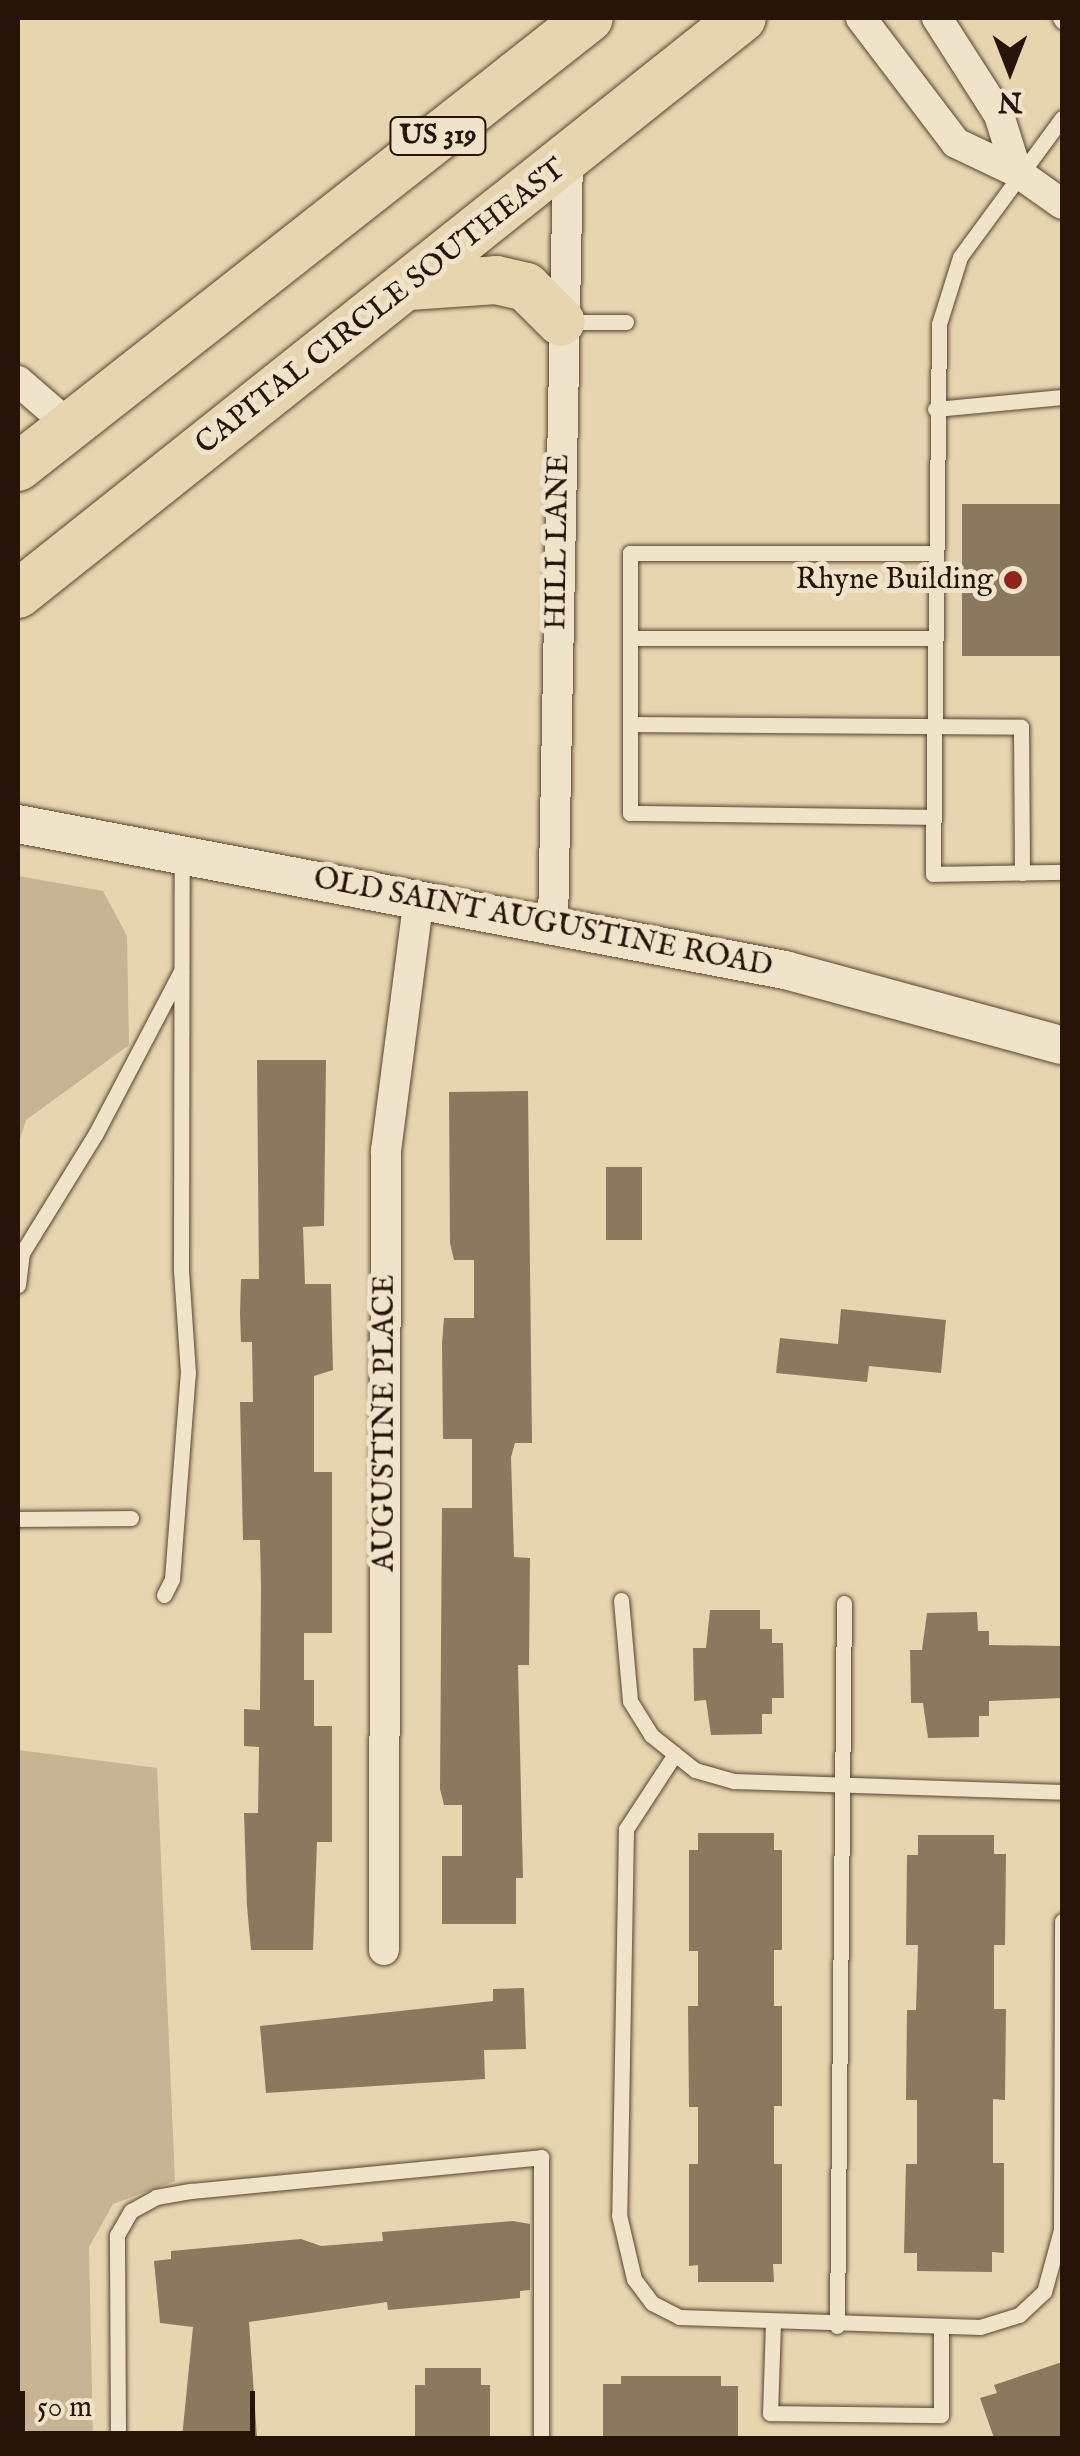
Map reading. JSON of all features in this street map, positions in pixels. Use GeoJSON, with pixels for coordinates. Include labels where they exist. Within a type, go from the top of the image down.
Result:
{"type":"FeatureCollection","features":[{"type":"Feature","properties":{"kind":"main road","name":"CAPITAL CIRCLE SOUTHEAST"},"geometry":{"type":"LineString","coordinates":[[18,594],[742,18]]}},
{"type":"Feature","properties":{"kind":"main road","name":"US 319"},"geometry":{"type":"LineString","coordinates":[[18,467],[572,24]]}},
{"type":"Feature","properties":{"kind":"main road"},"geometry":{"type":"LineString","coordinates":[[409,286],[496,280],[526,287],[561,322]]}},
{"type":"Feature","properties":{"kind":"street"},"geometry":{"type":"LineString","coordinates":[[861,18],[956,143],[1018,172],[1062,204]]}},
{"type":"Feature","properties":{"kind":"street"},"geometry":{"type":"LineString","coordinates":[[937,18],[999,114],[1018,172]]}},
{"type":"Feature","properties":{"kind":"street","name":"HILL LANE"},"geometry":{"type":"LineString","coordinates":[[553,924],[561,322],[568,160]]}},
{"type":"Feature","properties":{"kind":"street"},"geometry":{"type":"LineString","coordinates":[[18,381],[70,426]]}},
{"type":"Feature","properties":{"kind":"street","name":"OLD SAINT AUGUSTINE ROAD"},"geometry":{"type":"LineString","coordinates":[[18,824],[784,970],[1062,1045]]}},
{"type":"Feature","properties":{"kind":"street","name":"AUGUSTINE PLACE"},"geometry":{"type":"LineString","coordinates":[[384,1950],[386,1151],[418,898]]}},
{"type":"Feature","properties":{"kind":"lane"},"geometry":{"type":"LineString","coordinates":[[1062,118],[1018,172],[960,257],[939,324],[935,409],[933,874],[1062,872]]}},
{"type":"Feature","properties":{"kind":"lane"},"geometry":{"type":"LineString","coordinates":[[561,322],[626,322]]}},
{"type":"Feature","properties":{"kind":"lane"},"geometry":{"type":"LineString","coordinates":[[935,409],[1062,398]]}},
{"type":"Feature","properties":{"kind":"lane"},"geometry":{"type":"LineString","coordinates":[[933,816],[630,814],[630,553],[934,553]]}},
{"type":"Feature","properties":{"kind":"lane"},"geometry":{"type":"LineString","coordinates":[[630,638],[934,638]]}},
{"type":"Feature","properties":{"kind":"lane"},"geometry":{"type":"LineString","coordinates":[[630,724],[1020,727],[1022,873]]}},
{"type":"Feature","properties":{"kind":"lane"},"geometry":{"type":"LineString","coordinates":[[164,1595],[172,1578],[188,1373],[181,1269],[182,855]]}},
{"type":"Feature","properties":{"kind":"lane"},"geometry":{"type":"LineString","coordinates":[[18,1285],[22,1253],[96,1133],[182,967]]}},
{"type":"Feature","properties":{"kind":"lane"},"geometry":{"type":"LineString","coordinates":[[18,1519],[131,1518]]}},
{"type":"Feature","properties":{"kind":"lane"},"geometry":{"type":"LineString","coordinates":[[622,1600],[630,1700],[651,1736],[695,1770],[734,1782],[1062,1792]]}},
{"type":"Feature","properties":{"kind":"lane"},"geometry":{"type":"LineString","coordinates":[[838,2326],[844,1602]]}},
{"type":"Feature","properties":{"kind":"lane"},"geometry":{"type":"LineString","coordinates":[[675,1754],[626,1829],[623,2247],[634,2280],[652,2304],[679,2317],[838,2326],[980,2328],[1019,2315],[1044,2292],[1056,2268],[1062,1921]]}},
{"type":"Feature","properties":{"kind":"lane"},"geometry":{"type":"LineString","coordinates":[[118,2438],[117,2234],[131,2211],[156,2197],[191,2191],[540,2158],[540,2438]]}},
{"type":"Feature","properties":{"kind":"lane"},"geometry":{"type":"LineString","coordinates":[[773,2323],[770,2413],[941,2414],[940,2328]]}},
{"type":"Feature","properties":{"kind":"shaded area"},"geometry":{"type":"Polygon","coordinates":[[[18,876],[103,891],[127,936],[129,1045],[26,1120],[18,1145],[18,876]]]}},
{"type":"Feature","properties":{"kind":"shaded area"},"geometry":{"type":"Polygon","coordinates":[[[18,1750],[157,1768],[175,2181],[113,2204],[89,2247],[93,2438],[18,2438],[18,1750]]]}},
{"type":"Feature","properties":{"kind":"building","name":"Rhyne Building"},"geometry":{"type":"Polygon","coordinates":[[[962,504],[1062,504],[1062,656],[962,656],[962,504]]]}},
{"type":"Feature","properties":{"kind":"building"},"geometry":{"type":"Polygon","coordinates":[[[257,1060],[326,1060],[324,1226],[303,1227],[305,1284],[331,1284],[333,1370],[314,1376],[314,1472],[332,1472],[332,1633],[304,1633],[304,1680],[314,1680],[314,1726],[332,1726],[332,1842],[317,1842],[313,1950],[251,1950],[247,1906],[244,1813],[258,1813],[259,1747],[244,1746],[244,1709],[260,1710],[261,1587],[260,1540],[243,1540],[240,1402],[253,1402],[252,1342],[241,1342],[240,1313],[241,1279],[259,1279],[257,1060]]]}},
{"type":"Feature","properties":{"kind":"building"},"geometry":{"type":"Polygon","coordinates":[[[528,1091],[532,1443],[515,1443],[511,1457],[514,1557],[530,1558],[529,1665],[518,1665],[523,1878],[516,1878],[516,1924],[442,1924],[442,1856],[462,1856],[462,1805],[444,1805],[440,1789],[442,1508],[472,1508],[472,1439],[443,1439],[442,1344],[444,1318],[474,1318],[474,1260],[454,1260],[450,1243],[449,1092],[528,1091]]]}},
{"type":"Feature","properties":{"kind":"building"},"geometry":{"type":"Polygon","coordinates":[[[606,1167],[642,1167],[642,1240],[606,1240],[606,1167]]]}},
{"type":"Feature","properties":{"kind":"building"},"geometry":{"type":"Polygon","coordinates":[[[841,1309],[946,1320],[941,1373],[869,1366],[867,1382],[776,1373],[780,1338],[838,1344],[841,1309]]]}},
{"type":"Feature","properties":{"kind":"building"},"geometry":{"type":"Polygon","coordinates":[[[710,1610],[760,1610],[760,1629],[772,1629],[772,1643],[783,1643],[784,1698],[772,1698],[772,1714],[762,1714],[762,1734],[711,1735],[706,1700],[694,1701],[693,1648],[706,1648],[710,1610]]]}},
{"type":"Feature","properties":{"kind":"building"},"geometry":{"type":"Polygon","coordinates":[[[977,1612],[978,1631],[989,1631],[989,1645],[1062,1646],[1062,1698],[989,1701],[989,1716],[979,1716],[979,1737],[928,1738],[923,1703],[911,1703],[910,1650],[922,1650],[927,1613],[977,1612]]]}},
{"type":"Feature","properties":{"kind":"building"},"geometry":{"type":"Polygon","coordinates":[[[698,1833],[774,1833],[774,1850],[782,1850],[782,1950],[774,1950],[774,2006],[782,2006],[782,2106],[774,2106],[774,2164],[782,2164],[782,2264],[773,2264],[774,2282],[698,2282],[698,2265],[689,2266],[689,2164],[698,2164],[698,2107],[689,2107],[688,2006],[698,2006],[698,1951],[689,1951],[689,1850],[698,1850],[698,1833]]]}},
{"type":"Feature","properties":{"kind":"building"},"geometry":{"type":"Polygon","coordinates":[[[918,1835],[994,1835],[994,1854],[1006,1854],[1005,1945],[994,1945],[994,2009],[1006,2009],[1005,2100],[993,2099],[993,2163],[1004,2163],[1004,2253],[992,2252],[992,2272],[917,2271],[917,2253],[904,2253],[906,2164],[917,2164],[917,2100],[906,2100],[907,2010],[916,2010],[918,1945],[906,1945],[907,1855],[918,1855],[918,1835]]]}},
{"type":"Feature","properties":{"kind":"building"},"geometry":{"type":"Polygon","coordinates":[[[524,1988],[526,2049],[484,2050],[485,2079],[266,2093],[260,2026],[493,2001],[493,1989],[524,1988]]]}},
{"type":"Feature","properties":{"kind":"building"},"geometry":{"type":"Polygon","coordinates":[[[513,2221],[530,2224],[530,2290],[520,2291],[520,2298],[388,2310],[387,2302],[249,2322],[257,2438],[182,2438],[193,2327],[160,2323],[154,2261],[171,2259],[171,2251],[301,2239],[321,2246],[383,2241],[382,2232],[513,2221]]]}},
{"type":"Feature","properties":{"kind":"building"},"geometry":{"type":"Polygon","coordinates":[[[1062,2362],[1062,2438],[994,2438],[980,2398],[997,2393],[994,2385],[1062,2362]]]}},
{"type":"Feature","properties":{"kind":"building"},"geometry":{"type":"Polygon","coordinates":[[[425,2368],[481,2368],[481,2385],[490,2385],[490,2438],[415,2438],[415,2385],[425,2385],[425,2368]]]}},
{"type":"Feature","properties":{"kind":"building"},"geometry":{"type":"Polygon","coordinates":[[[621,2376],[721,2376],[721,2386],[738,2386],[738,2438],[603,2438],[603,2384],[621,2384],[621,2376]]]}},
{"type":"Feature","properties":{"kind":"place","name":"Rhyne Building"},"geometry":{"type":"Point","coordinates":[1013,580]}}]}
